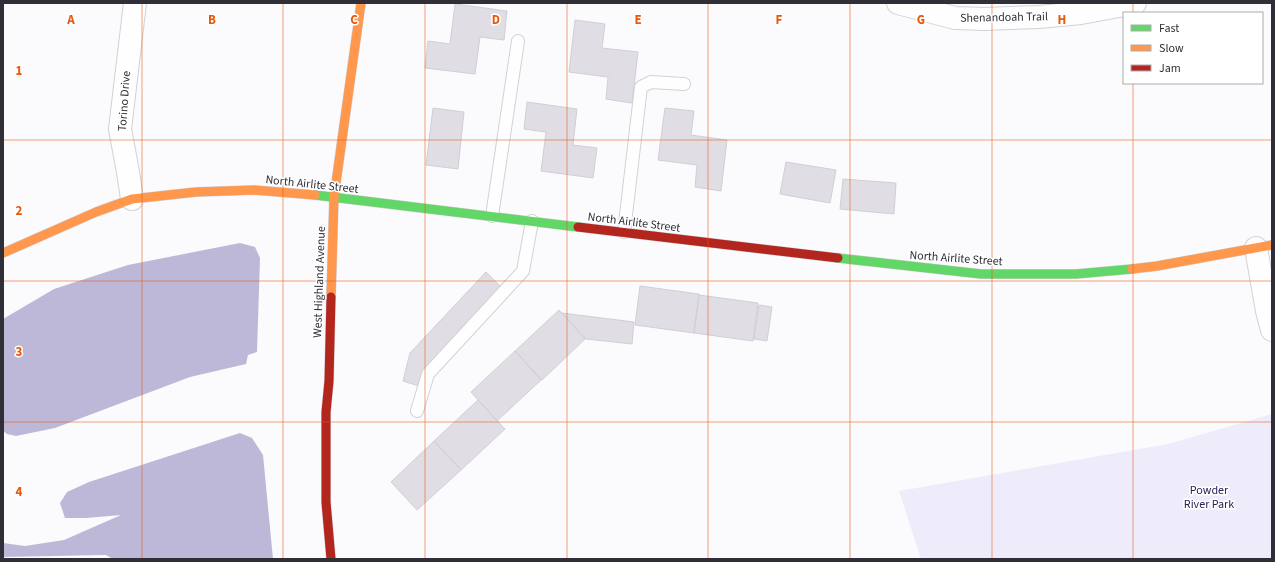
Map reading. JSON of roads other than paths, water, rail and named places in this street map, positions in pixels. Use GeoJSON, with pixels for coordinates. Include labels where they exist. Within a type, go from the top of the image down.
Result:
{"type":"FeatureCollection","features":[{"type":"Feature","properties":{"kind":"street","name":"Torino Drive"},"geometry":{"type":"LineString","coordinates":[[132,199],[120,129],[135,3]]}},
{"type":"Feature","properties":{"kind":"street","name":"Shenandoah Trail"},"geometry":{"type":"LineString","coordinates":[[898,3],[955,18],[984,19],[1039,18],[1081,13],[1135,3]]}},
{"type":"Feature","properties":{"kind":"street","name":"West Highland Avenue"},"geometry":{"type":"LineString","coordinates":[[331,559],[326,502],[326,420],[334,197],[361,5]]}},
{"type":"Feature","properties":{"kind":"street","name":"North Airlite Street"},"geometry":{"type":"LineString","coordinates":[[3,254],[96,212],[132,199],[196,192],[254,190],[334,197],[901,266],[981,274],[1076,274],[1157,266],[1264,246]]}},
{"type":"Feature","properties":{"kind":"street"},"geometry":{"type":"LineString","coordinates":[[1264,246],[1267,311],[1272,330]]}},
{"type":"Feature","properties":{"kind":"lane"},"geometry":{"type":"LineString","coordinates":[[492,216],[518,41]]}},
{"type":"Feature","properties":{"kind":"lane"},"geometry":{"type":"LineString","coordinates":[[624,232],[641,87],[651,82],[684,84]]}},
{"type":"Feature","properties":{"kind":"lane"},"geometry":{"type":"LineString","coordinates":[[417,411],[428,374],[523,271],[532,221]]}},
{"type":"Feature","properties":{"kind":"park label","name":"Powder River Park"},"geometry":{"type":"Point","coordinates":[1209,497]}}]}
